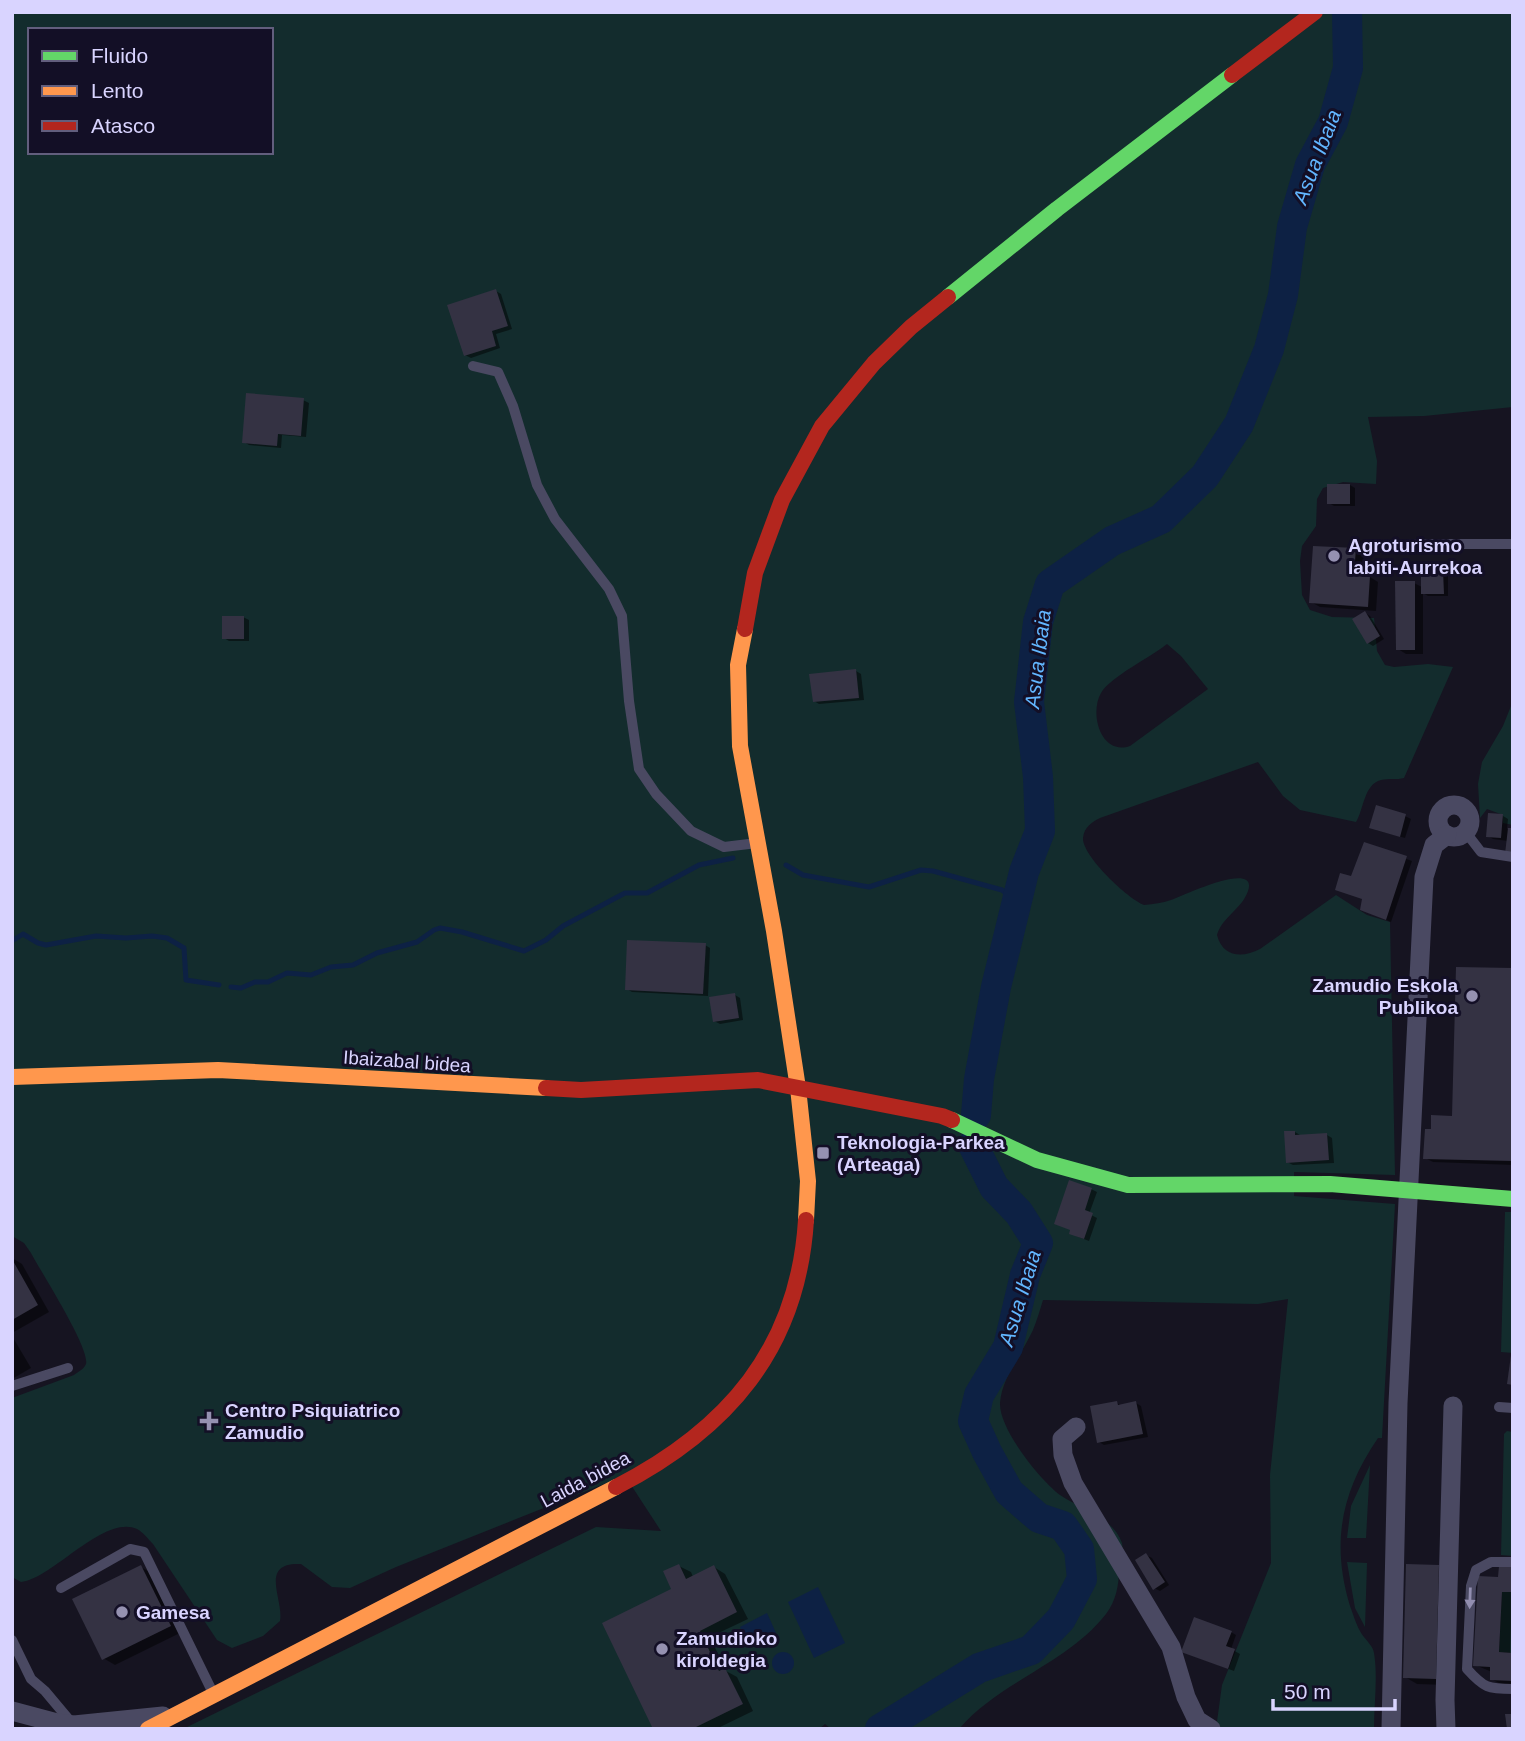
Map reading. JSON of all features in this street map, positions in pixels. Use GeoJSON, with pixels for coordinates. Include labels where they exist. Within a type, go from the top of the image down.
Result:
{"type":"FeatureCollection","features":[{"type":"Feature","properties":{"kind":"street","name":"Laida bidea"},"geometry":{"type":"LineString","coordinates":[[148,1729],[670,1457],[735,1401],[758,1371],[775,1340],[795,1289],[804,1249],[808,1181],[798,1088],[774,931],[740,746],[738,666],[755,573],[782,499],[822,426],[874,363],[911,327],[1057,209],[1299,21],[1315,12]]}},
{"type":"Feature","properties":{"kind":"street"},"geometry":{"type":"LineString","coordinates":[[1391,1729],[1398,1403],[1424,877],[1434,845],[1447,835]]}},
{"type":"Feature","properties":{"kind":"street","name":"Ibaizabal bidea"},"geometry":{"type":"LineString","coordinates":[[12,1077],[218,1070],[569,1090],[758,1080],[942,1116],[1037,1160],[1128,1185],[1330,1184],[1513,1199]]}},
{"type":"Feature","properties":{"kind":"street"},"geometry":{"type":"LineString","coordinates":[[1446,1729],[1453,1406]]}},
{"type":"Feature","properties":{"kind":"street"},"geometry":{"type":"LineString","coordinates":[[1076,1427],[1062,1439],[1063,1455],[1073,1483],[1171,1647],[1196,1720],[1211,1729]]}},
{"type":"Feature","properties":{"kind":"street"},"geometry":{"type":"LineString","coordinates":[[12,1711],[75,1727],[173,1715]]}},
{"type":"Feature","properties":{"kind":"lane"},"geometry":{"type":"LineString","coordinates":[[473,366],[498,372],[513,406],[537,485],[555,519],[609,589],[622,616],[629,701],[639,769],[656,794],[691,831],[724,846],[757,842]]}},
{"type":"Feature","properties":{"kind":"lane"},"geometry":{"type":"LineString","coordinates":[[1411,544],[1513,544]]}},
{"type":"Feature","properties":{"kind":"lane"},"geometry":{"type":"LineString","coordinates":[[1471,839],[1481,852],[1513,857]]}},
{"type":"Feature","properties":{"kind":"lane"},"geometry":{"type":"LineString","coordinates":[[12,1386],[68,1368]]}},
{"type":"Feature","properties":{"kind":"lane"},"geometry":{"type":"LineString","coordinates":[[1499,1407],[1513,1408]]}},
{"type":"Feature","properties":{"kind":"lane"},"geometry":{"type":"LineString","coordinates":[[61,1588],[131,1549],[144,1552],[213,1694]]}},
{"type":"Feature","properties":{"kind":"lane"},"geometry":{"type":"LineString","coordinates":[[1513,1562],[1491,1562],[1476,1570],[1471,1586],[1467,1669],[1479,1683],[1490,1689],[1513,1689]]}},
{"type":"Feature","properties":{"kind":"lane"},"geometry":{"type":"LineString","coordinates":[[12,1640],[31,1679],[45,1691],[75,1727]]}},
{"type":"Feature","properties":{"kind":"green space"},"geometry":{"type":"Polygon","coordinates":[[[12,12],[1513,12],[1513,407],[1424,416],[1368,417],[1377,461],[1376,484],[1343,482],[1323,488],[1317,499],[1316,526],[1302,546],[1302,595],[1310,610],[1332,617],[1374,618],[1377,651],[1385,665],[1394,667],[1428,664],[1453,667],[1404,778],[1375,782],[1356,822],[1300,810],[1283,796],[1258,762],[1100,818],[1091,823],[1083,838],[1090,855],[1107,876],[1144,905],[1168,901],[1217,882],[1242,878],[1248,882],[1245,897],[1223,923],[1217,935],[1224,948],[1234,954],[1247,954],[1260,949],[1336,895],[1367,915],[1390,922],[1395,1175],[1294,1172],[1294,1196],[1395,1204],[1382,1438],[1378,1438],[1355,1478],[1343,1519],[1341,1539],[1341,1561],[1350,1606],[1374,1653],[1374,1729],[1216,1729],[1222,1685],[1271,1563],[1270,1475],[1288,1299],[1258,1304],[1043,1300],[1033,1330],[1005,1384],[1000,1403],[1001,1414],[1013,1440],[1042,1478],[1060,1495],[1104,1520],[1118,1534],[1122,1553],[1118,1587],[1106,1614],[1090,1631],[1053,1660],[975,1712],[959,1729],[831,1729],[825,1724],[819,1729],[187,1729],[596,1527],[661,1531],[631,1485],[609,1482],[350,1588],[332,1587],[301,1564],[288,1565],[280,1569],[277,1575],[280,1621],[263,1636],[232,1648],[217,1640],[153,1544],[137,1529],[124,1527],[109,1531],[94,1538],[48,1570],[21,1582],[12,1577],[12,1398],[74,1375],[86,1364],[73,1327],[24,1243],[12,1236],[12,12]],[[1167,644],[1122,674],[1101,693],[1096,712],[1097,722],[1105,739],[1112,745],[1130,746],[1208,689],[1181,656],[1167,644]]]}},
{"type":"Feature","properties":{"kind":"green space"},"geometry":{"type":"Polygon","coordinates":[[[1513,701],[1513,825],[1503,823],[1503,815],[1487,809],[1480,818],[1478,784],[1482,762],[1503,726],[1513,701]]]}},
{"type":"Feature","properties":{"kind":"green space"},"geometry":{"type":"Polygon","coordinates":[[[1505,1212],[1513,1212],[1513,1353],[1501,1352],[1505,1212]]]}},
{"type":"Feature","properties":{"kind":"green space"},"geometry":{"type":"Polygon","coordinates":[[[1507,1431],[1513,1432],[1513,1556],[1501,1555],[1504,1434],[1507,1431]]]}},
{"type":"Feature","properties":{"kind":"green space"},"geometry":{"type":"Polygon","coordinates":[[[1370,1465],[1366,1538],[1347,1538],[1351,1506],[1370,1465]]]}},
{"type":"Feature","properties":{"kind":"green space"},"geometry":{"type":"Polygon","coordinates":[[[1347,1562],[1367,1563],[1365,1627],[1355,1608],[1347,1562]]]}},
{"type":"Feature","properties":{"kind":"green space"},"geometry":{"type":"Polygon","coordinates":[[[1502,1592],[1513,1592],[1513,1653],[1499,1652],[1502,1592]]]}},
{"type":"Feature","properties":{"kind":"water"},"geometry":{"type":"Polygon","coordinates":[[[818,1587],[845,1643],[814,1658],[788,1602],[818,1587]]]}},
{"type":"Feature","properties":{"kind":"water"},"geometry":{"type":"Polygon","coordinates":[[[767,1613],[776,1633],[749,1646],[740,1627],[767,1613]]]}},
{"type":"Feature","properties":{"kind":"water"},"geometry":{"type":"Polygon","coordinates":[[[783,1652],[791,1655],[794,1663],[791,1671],[783,1674],[775,1671],[772,1663],[775,1655],[783,1652]]]}},
{"type":"Feature","properties":{"kind":"building"},"geometry":{"type":"Polygon","coordinates":[[[496,289],[508,326],[492,331],[496,346],[464,356],[447,305],[496,289]]]}},
{"type":"Feature","properties":{"kind":"building"},"geometry":{"type":"Polygon","coordinates":[[[246,393],[304,398],[301,436],[278,434],[277,446],[242,443],[246,393]]]}},
{"type":"Feature","properties":{"kind":"building"},"geometry":{"type":"Polygon","coordinates":[[[1327,484],[1350,484],[1350,504],[1327,504],[1327,484]]]}},
{"type":"Feature","properties":{"kind":"building"},"geometry":{"type":"Polygon","coordinates":[[[1313,546],[1356,548],[1354,575],[1370,576],[1368,607],[1309,603],[1313,546]]]}},
{"type":"Feature","properties":{"kind":"building"},"geometry":{"type":"Polygon","coordinates":[[[1421,569],[1443,570],[1444,594],[1421,594],[1421,569]]]}},
{"type":"Feature","properties":{"kind":"building"},"geometry":{"type":"Polygon","coordinates":[[[1395,581],[1415,581],[1415,650],[1396,650],[1395,581]]]}},
{"type":"Feature","properties":{"kind":"building"},"geometry":{"type":"Polygon","coordinates":[[[1365,611],[1380,636],[1367,644],[1352,619],[1365,611]]]}},
{"type":"Feature","properties":{"kind":"building"},"geometry":{"type":"Polygon","coordinates":[[[222,616],[244,616],[244,639],[222,639],[222,616]]]}},
{"type":"Feature","properties":{"kind":"building"},"geometry":{"type":"Polygon","coordinates":[[[856,669],[859,698],[813,702],[809,674],[856,669]]]}},
{"type":"Feature","properties":{"kind":"building"},"geometry":{"type":"Polygon","coordinates":[[[1376,805],[1406,814],[1400,837],[1369,828],[1376,805]]]}},
{"type":"Feature","properties":{"kind":"building"},"geometry":{"type":"Polygon","coordinates":[[[1488,813],[1503,814],[1501,838],[1486,837],[1488,813]]]}},
{"type":"Feature","properties":{"kind":"building"},"geometry":{"type":"Polygon","coordinates":[[[1508,828],[1513,828],[1513,855],[1505,854],[1508,828]]]}},
{"type":"Feature","properties":{"kind":"building"},"geometry":{"type":"Polygon","coordinates":[[[1364,842],[1407,856],[1386,920],[1360,910],[1362,899],[1335,890],[1340,873],[1351,876],[1364,842]]]}},
{"type":"Feature","properties":{"kind":"building"},"geometry":{"type":"Polygon","coordinates":[[[627,940],[706,943],[703,994],[625,990],[627,940]]]}},
{"type":"Feature","properties":{"kind":"building"},"geometry":{"type":"Polygon","coordinates":[[[1456,967],[1513,968],[1513,1161],[1423,1159],[1425,1129],[1431,1129],[1431,1115],[1452,1116],[1456,967]]]}},
{"type":"Feature","properties":{"kind":"building"},"geometry":{"type":"Polygon","coordinates":[[[735,993],[739,1018],[713,1022],[709,997],[735,993]]]}},
{"type":"Feature","properties":{"kind":"building"},"geometry":{"type":"Polygon","coordinates":[[[1284,1131],[1295,1131],[1295,1135],[1327,1133],[1329,1160],[1286,1163],[1284,1131]]]}},
{"type":"Feature","properties":{"kind":"building"},"geometry":{"type":"Polygon","coordinates":[[[1069,1180],[1092,1188],[1085,1210],[1093,1213],[1084,1239],[1069,1234],[1070,1230],[1054,1224],[1069,1180]]]}},
{"type":"Feature","properties":{"kind":"building"},"geometry":{"type":"Polygon","coordinates":[[[12,1259],[38,1305],[12,1320],[12,1259]]]}},
{"type":"Feature","properties":{"kind":"building"},"geometry":{"type":"Polygon","coordinates":[[[1513,1355],[1513,1385],[1507,1384],[1513,1355]]]}},
{"type":"Feature","properties":{"kind":"building"},"geometry":{"type":"Polygon","coordinates":[[[1117,1401],[1118,1405],[1136,1401],[1143,1434],[1097,1443],[1090,1406],[1117,1401]]]}},
{"type":"Feature","properties":{"kind":"building"},"geometry":{"type":"Polygon","coordinates":[[[1146,1553],[1165,1582],[1153,1590],[1135,1560],[1146,1553]]]}},
{"type":"Feature","properties":{"kind":"building","name":"Zamudioko kiroldegia"},"geometry":{"type":"Polygon","coordinates":[[[679,1564],[686,1579],[714,1565],[737,1612],[700,1631],[719,1671],[725,1668],[743,1704],[692,1729],[653,1729],[602,1623],[671,1589],[663,1571],[679,1564]]]}},
{"type":"Feature","properties":{"kind":"building"},"geometry":{"type":"Polygon","coordinates":[[[1406,1564],[1439,1565],[1436,1679],[1403,1678],[1406,1564]]]}},
{"type":"Feature","properties":{"kind":"building","name":"Gamesa"},"geometry":{"type":"Polygon","coordinates":[[[141,1565],[171,1626],[102,1660],[72,1599],[141,1565]]]}},
{"type":"Feature","properties":{"kind":"building"},"geometry":{"type":"Polygon","coordinates":[[[1499,1566],[1513,1567],[1513,1592],[1502,1592],[1499,1652],[1513,1653],[1513,1681],[1490,1680],[1490,1667],[1473,1666],[1478,1576],[1498,1577],[1499,1566]]]}},
{"type":"Feature","properties":{"kind":"building"},"geometry":{"type":"Polygon","coordinates":[[[1194,1617],[1232,1631],[1226,1646],[1235,1649],[1228,1669],[1181,1652],[1194,1617]]]}},
{"type":"Feature","properties":{"kind":"building"},"geometry":{"type":"Polygon","coordinates":[[[1505,1714],[1513,1714],[1513,1729],[1507,1729],[1505,1714]]]}},
{"type":"Feature","properties":{"kind":"waterway","name":"Asua Ibaia"},"geometry":{"type":"LineString","coordinates":[[976,1115],[979,1079],[996,987],[1024,872],[1040,831],[1038,777],[1029,702],[1038,622],[1050,584],[1112,541],[1161,519],[1205,476],[1239,424],[1269,349],[1283,295],[1292,227],[1310,165],[1333,122],[1348,68],[1347,12]]}},
{"type":"Feature","properties":{"kind":"waterway"},"geometry":{"type":"LineString","coordinates":[[231,987],[241,988],[255,982],[268,982],[287,973],[311,975],[331,967],[353,965],[377,953],[417,942],[440,928],[524,951],[546,940],[563,926],[625,893],[647,893],[699,865],[733,858]]}},
{"type":"Feature","properties":{"kind":"waterway"},"geometry":{"type":"LineString","coordinates":[[786,865],[803,875],[869,887],[921,870],[933,871],[1002,890],[1015,910]]}},
{"type":"Feature","properties":{"kind":"waterway"},"geometry":{"type":"LineString","coordinates":[[12,941],[23,934],[46,945],[96,936],[167,938],[184,948],[186,980],[219,985]]}},
{"type":"Feature","properties":{"kind":"waterway","name":"Asua Ibaia"},"geometry":{"type":"LineString","coordinates":[[880,1729],[979,1668],[1031,1650],[1061,1619],[1082,1579],[1079,1549],[1063,1526],[1039,1518],[1009,1492],[973,1421],[979,1395],[1008,1347],[1025,1275],[1038,1243],[1019,1213],[994,1187],[973,1145]]}},
{"type":"Feature","properties":{"kind":"traffic: fast"},"geometry":{"type":"LineString","coordinates":[[948,297],[1057,209],[1232,75]]}},
{"type":"Feature","properties":{"kind":"traffic: fast"},"geometry":{"type":"LineString","coordinates":[[952,1120],[1037,1160],[1128,1185],[1330,1184],[1513,1199]]}},
{"type":"Feature","properties":{"kind":"traffic: slow"},"geometry":{"type":"LineString","coordinates":[[745,629],[738,665],[740,746],[774,931],[798,1088],[808,1181],[806,1220]]}},
{"type":"Feature","properties":{"kind":"traffic: slow"},"geometry":{"type":"LineString","coordinates":[[12,1077],[218,1070],[546,1088]]}},
{"type":"Feature","properties":{"kind":"traffic: slow"},"geometry":{"type":"LineString","coordinates":[[148,1729],[616,1487]]}},
{"type":"Feature","properties":{"kind":"traffic: jam"},"geometry":{"type":"LineString","coordinates":[[1232,75],[1315,12]]}},
{"type":"Feature","properties":{"kind":"traffic: jam"},"geometry":{"type":"LineString","coordinates":[[745,629],[755,573],[782,500],[822,426],[874,363],[911,327],[948,297]]}},
{"type":"Feature","properties":{"kind":"traffic: jam"},"geometry":{"type":"LineString","coordinates":[[546,1088],[581,1090],[758,1080],[952,1120]]}},
{"type":"Feature","properties":{"kind":"traffic: jam"},"geometry":{"type":"LineString","coordinates":[[616,1487],[656,1464],[691,1439],[723,1411],[750,1380],[772,1346],[789,1308],[800,1266],[806,1220]]}},
{"type":"Feature","properties":{"kind":"place","name":"Agroturismo Iabiti-Aurrekoa"},"geometry":{"type":"Point","coordinates":[1334,556]}},
{"type":"Feature","properties":{"kind":"place","name":"Zamudio Eskola Publikoa"},"geometry":{"type":"Point","coordinates":[1472,996]}},
{"type":"Feature","properties":{"kind":"place","name":"Teknologia-Parkea (Arteaga)"},"geometry":{"type":"Point","coordinates":[823,1153]}},
{"type":"Feature","properties":{"kind":"place","name":"Centro Psiquiatrico Zamudio"},"geometry":{"type":"Point","coordinates":[209,1421]}},
{"type":"Feature","properties":{"kind":"place","name":"Gamesa"},"geometry":{"type":"Point","coordinates":[122,1612]}},
{"type":"Feature","properties":{"kind":"place","name":"Zamudioko kiroldegia"},"geometry":{"type":"Point","coordinates":[662,1649]}}]}
